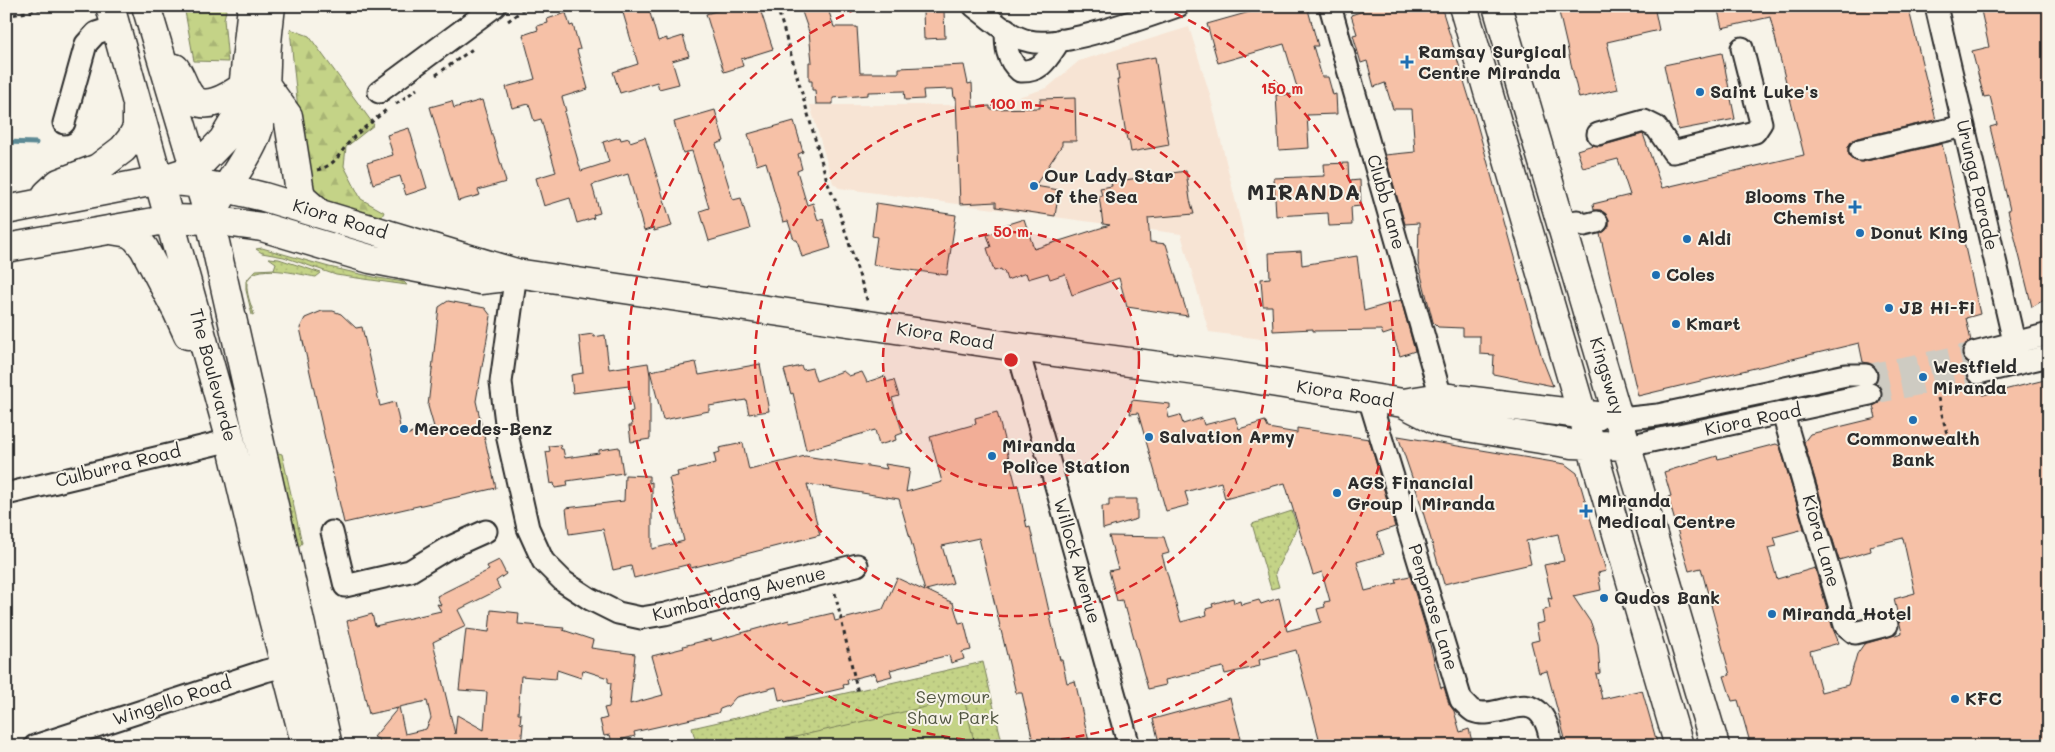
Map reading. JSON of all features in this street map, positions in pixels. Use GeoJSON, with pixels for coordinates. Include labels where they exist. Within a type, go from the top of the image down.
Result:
{"type":"FeatureCollection","features":[{"type":"Feature","properties":{"kind":"main road","name":"The Boulevarde"},"geometry":{"type":"LineString","coordinates":[[146,6],[210,220],[297,663],[306,746]]}},
{"type":"Feature","properties":{"kind":"main road"},"geometry":{"type":"LineString","coordinates":[[210,220],[226,187],[252,144],[262,114],[254,85],[252,6]]}},
{"type":"Feature","properties":{"kind":"main road"},"geometry":{"type":"LineString","coordinates":[[197,176],[231,129],[239,110],[254,85],[267,46],[271,6]]}},
{"type":"Feature","properties":{"kind":"main road","name":"Kingsway"},"geometry":{"type":"LineString","coordinates":[[1463,6],[1679,746]]}},
{"type":"Feature","properties":{"kind":"main road","name":"Kingsway"},"geometry":{"type":"LineString","coordinates":[[1497,6],[1583,220],[1620,418],[1715,746]]}},
{"type":"Feature","properties":{"kind":"main road","name":"The Boulevarde"},"geometry":{"type":"LineString","coordinates":[[105,18],[136,102],[160,180],[231,440],[297,663],[328,746]]}},
{"type":"Feature","properties":{"kind":"main road"},"geometry":{"type":"LineString","coordinates":[[158,48],[179,73],[188,94],[195,100],[205,103],[217,102],[254,85]]}},
{"type":"Feature","properties":{"kind":"main road"},"geometry":{"type":"LineString","coordinates":[[254,85],[288,116],[298,186],[302,196],[320,214]]}},
{"type":"Feature","properties":{"kind":"main road"},"geometry":{"type":"LineString","coordinates":[[37,203],[59,183],[95,170],[128,144],[137,128],[136,102]]}},
{"type":"Feature","properties":{"kind":"main road","name":"Kiora Road"},"geometry":{"type":"LineString","coordinates":[[6,210],[160,180],[197,176],[226,187],[516,273],[1017,347],[1234,376],[1403,404],[1442,423],[1592,445],[1628,446]]}},
{"type":"Feature","properties":{"kind":"main road","name":"Kiora Road"},"geometry":{"type":"LineString","coordinates":[[6,248],[171,219],[210,220],[262,227],[370,259],[448,275],[480,280],[516,273]]}},
{"type":"Feature","properties":{"kind":"main road"},"geometry":{"type":"LineString","coordinates":[[111,230],[129,233],[144,248],[180,316],[207,396],[231,440]]}},
{"type":"Feature","properties":{"kind":"main road","name":"Kiora Road"},"geometry":{"type":"LineString","coordinates":[[1403,404],[1441,398],[1620,418]]}},
{"type":"Feature","properties":{"kind":"street"},"geometry":{"type":"LineString","coordinates":[[379,92],[495,6]]}},
{"type":"Feature","properties":{"kind":"street"},"geometry":{"type":"LineString","coordinates":[[974,6],[1017,37],[1029,42],[1060,40],[1086,35],[1178,6]]}},
{"type":"Feature","properties":{"kind":"street","name":"Clubb Lane"},"geometry":{"type":"LineString","coordinates":[[1330,6],[1441,398]]}},
{"type":"Feature","properties":{"kind":"street","name":"Urunga Parade"},"geometry":{"type":"LineString","coordinates":[[1936,6],[2017,353]]}},
{"type":"Feature","properties":{"kind":"street"},"geometry":{"type":"LineString","coordinates":[[64,124],[86,44],[91,37],[102,31],[105,18]]}},
{"type":"Feature","properties":{"kind":"street"},"geometry":{"type":"LineString","coordinates":[[1006,29],[1006,46],[1009,58],[1020,71],[1031,71],[1041,66],[1060,40]]}},
{"type":"Feature","properties":{"kind":"street"},"geometry":{"type":"LineString","coordinates":[[1598,134],[1644,121],[1656,127],[1672,152],[1755,132],[1760,123],[1742,48]]}},
{"type":"Feature","properties":{"kind":"street"},"geometry":{"type":"LineString","coordinates":[[1860,150],[1964,126]]}},
{"type":"Feature","properties":{"kind":"street","name":"Kumbardang Avenue"},"geometry":{"type":"LineString","coordinates":[[516,273],[501,382],[508,439],[528,528],[543,561],[564,582],[590,599],[618,613],[641,618],[665,614],[857,565]]}},
{"type":"Feature","properties":{"kind":"street"},"geometry":{"type":"LineString","coordinates":[[1976,363],[2017,353],[2049,334]]}},
{"type":"Feature","properties":{"kind":"street","name":"Willock Avenue"},"geometry":{"type":"LineString","coordinates":[[1017,347],[1129,746]]}},
{"type":"Feature","properties":{"kind":"street"},"geometry":{"type":"LineString","coordinates":[[2017,353],[2049,356]]}},
{"type":"Feature","properties":{"kind":"street","name":"Kiora Road"},"geometry":{"type":"LineString","coordinates":[[1620,418],[1658,415],[1846,375],[1868,384],[1784,414],[1628,446]]}},
{"type":"Feature","properties":{"kind":"street","name":"Penprase Lane"},"geometry":{"type":"LineString","coordinates":[[1369,398],[1461,700],[1472,710],[1484,713],[1523,705],[1536,709],[1545,720],[1552,746]]}},
{"type":"Feature","properties":{"kind":"street","name":"Kiora Lane"},"geometry":{"type":"LineString","coordinates":[[1784,414],[1845,625],[1855,633],[1887,625]]}},
{"type":"Feature","properties":{"kind":"street","name":"Culburra Road"},"geometry":{"type":"LineString","coordinates":[[6,494],[231,440]]}},
{"type":"Feature","properties":{"kind":"street"},"geometry":{"type":"LineString","coordinates":[[332,532],[345,586],[410,571],[446,549],[486,532]]}},
{"type":"Feature","properties":{"kind":"street","name":"Wingello Road"},"geometry":{"type":"LineString","coordinates":[[36,746],[297,663]]}},
{"type":"Feature","properties":{"kind":"path"},"geometry":{"type":"LineString","coordinates":[[6,16],[59,6]]}},
{"type":"Feature","properties":{"kind":"path"},"geometry":{"type":"LineString","coordinates":[[501,27],[528,6]]}},
{"type":"Feature","properties":{"kind":"path"},"geometry":{"type":"LineString","coordinates":[[776,6],[828,184],[836,202],[875,325]]}},
{"type":"Feature","properties":{"kind":"path"},"geometry":{"type":"LineString","coordinates":[[432,78],[477,45]]}},
{"type":"Feature","properties":{"kind":"path"},"geometry":{"type":"LineString","coordinates":[[334,162],[350,141],[388,108],[404,101],[418,89]]}},
{"type":"Feature","properties":{"kind":"path"},"geometry":{"type":"LineString","coordinates":[[1938,398],[1947,434]]}},
{"type":"Feature","properties":{"kind":"path"},"geometry":{"type":"LineString","coordinates":[[835,592],[858,693]]}},
{"type":"Feature","properties":{"kind":"shaded area","name":"Our Lady Star of the Sea"},"geometry":{"type":"Polygon","coordinates":[[[1189,27],[1210,95],[1269,340],[1209,332],[1181,234],[839,188],[833,183],[810,105],[992,105],[1047,88],[1079,61],[1189,27]]]}},
{"type":"Feature","properties":{"kind":"green space"},"geometry":{"type":"Polygon","coordinates":[[[184,6],[227,6],[224,19],[228,62],[194,61],[184,6]]]}},
{"type":"Feature","properties":{"kind":"green space"},"geometry":{"type":"Polygon","coordinates":[[[290,29],[309,36],[374,125],[346,147],[344,166],[361,199],[384,212],[380,221],[318,203],[306,191],[290,29]]]}},
{"type":"Feature","properties":{"kind":"green space"},"geometry":{"type":"Polygon","coordinates":[[[262,248],[329,267],[404,282],[407,285],[336,275],[284,257],[262,253],[256,249],[262,248]]]}},
{"type":"Feature","properties":{"kind":"green space"},"geometry":{"type":"Polygon","coordinates":[[[269,258],[279,259],[321,273],[316,277],[266,270],[251,276],[256,270],[274,269],[276,263],[269,258]]]}},
{"type":"Feature","properties":{"kind":"green space"},"geometry":{"type":"Polygon","coordinates":[[[250,276],[247,287],[254,314],[252,315],[246,290],[246,281],[250,276]]]}},
{"type":"Feature","properties":{"kind":"green space"},"geometry":{"type":"Polygon","coordinates":[[[275,452],[282,454],[302,543],[297,549],[275,452]]]}},
{"type":"Feature","properties":{"kind":"green space"},"geometry":{"type":"Polygon","coordinates":[[[1292,511],[1297,527],[1275,573],[1279,587],[1271,589],[1252,524],[1292,511]]]}},
{"type":"Feature","properties":{"kind":"green space","name":"Seymour Shaw Park"},"geometry":{"type":"Polygon","coordinates":[[[983,662],[1003,746],[697,746],[692,728],[983,662]]]}},
{"type":"Feature","properties":{"kind":"green space"},"geometry":{"type":"Polygon","coordinates":[[[964,698],[975,746],[756,746],[964,698]]]}},
{"type":"Feature","properties":{"kind":"building"},"geometry":{"type":"Polygon","coordinates":[[[621,6],[648,6],[658,41],[667,38],[667,41],[683,36],[689,56],[672,61],[679,84],[659,89],[657,82],[620,93],[613,72],[638,64],[621,6]]]}},
{"type":"Feature","properties":{"kind":"building"},"geometry":{"type":"Polygon","coordinates":[[[732,6],[759,6],[773,49],[741,59],[743,66],[724,72],[706,14],[732,6]]]}},
{"type":"Feature","properties":{"kind":"building"},"geometry":{"type":"Polygon","coordinates":[[[800,6],[827,6],[834,27],[857,27],[860,73],[899,73],[899,68],[964,65],[968,84],[972,83],[973,107],[990,106],[990,109],[1040,108],[1040,99],[1075,98],[1076,141],[1062,141],[1062,145],[1035,186],[1059,190],[1055,216],[996,207],[996,202],[960,204],[956,97],[954,98],[953,89],[923,90],[924,99],[905,100],[904,91],[868,92],[868,95],[833,98],[833,104],[816,104],[815,90],[812,90],[812,81],[809,81],[809,62],[812,62],[809,32],[800,6]]]}},
{"type":"Feature","properties":{"kind":"building"},"geometry":{"type":"Polygon","coordinates":[[[1271,6],[1272,11],[1290,6],[1307,6],[1318,46],[1313,46],[1322,77],[1328,77],[1333,95],[1336,94],[1337,114],[1307,115],[1309,148],[1279,150],[1276,95],[1299,94],[1284,44],[1218,63],[1207,24],[1271,6]]]}},
{"type":"Feature","properties":{"kind":"building"},"geometry":{"type":"Polygon","coordinates":[[[1362,6],[1441,6],[1475,117],[1542,358],[1553,386],[1493,374],[1494,355],[1480,354],[1480,336],[1463,336],[1463,328],[1438,327],[1433,322],[1418,263],[1419,223],[1405,224],[1385,155],[1415,152],[1412,109],[1393,109],[1385,83],[1374,87],[1367,61],[1361,63],[1353,35],[1357,34],[1351,15],[1363,11],[1362,6]]]}},
{"type":"Feature","properties":{"kind":"building"},"geometry":{"type":"Polygon","coordinates":[[[1583,6],[1654,6],[1659,30],[1607,42],[1618,89],[1579,98],[1559,12],[1583,6]]]}},
{"type":"Feature","properties":{"kind":"building","name":"Westfield Miranda"},"geometry":{"type":"Polygon","coordinates":[[[1717,6],[1908,6],[1936,120],[1857,138],[1848,146],[1848,152],[1851,159],[1862,162],[1942,144],[1980,314],[1966,318],[1971,341],[1965,344],[1962,350],[1962,357],[1969,364],[1966,376],[1974,385],[1981,385],[1983,395],[2049,379],[2049,746],[1751,746],[1738,700],[1732,701],[1724,676],[1730,675],[1701,568],[1689,571],[1668,497],[1671,496],[1664,472],[1717,456],[1718,459],[1776,444],[1780,446],[1804,529],[1774,537],[1777,546],[1768,548],[1777,579],[1815,568],[1839,643],[1810,651],[1821,692],[1848,685],[1857,654],[1864,644],[1902,633],[1894,599],[1915,593],[1903,538],[1870,546],[1871,551],[1839,560],[1804,442],[1810,434],[1876,418],[1873,406],[1879,403],[1882,391],[1875,383],[1878,375],[1873,364],[1863,362],[1859,343],[1638,396],[1600,234],[1609,226],[1609,219],[1601,210],[1594,210],[1593,204],[1630,195],[1618,159],[1583,168],[1577,150],[1593,145],[1601,146],[1643,134],[1662,188],[1804,155],[1770,17],[1722,28],[1717,6]]]}},
{"type":"Feature","properties":{"kind":"building"},"geometry":{"type":"Polygon","coordinates":[[[1980,6],[2045,6],[2049,23],[2049,192],[2043,194],[2049,222],[2049,300],[2042,301],[2032,307],[1990,127],[1997,125],[1990,96],[1984,97],[1972,51],[1989,47],[1980,6]]]}},
{"type":"Feature","properties":{"kind":"building"},"geometry":{"type":"Polygon","coordinates":[[[923,11],[944,11],[945,38],[924,39],[923,11]]]}},
{"type":"Feature","properties":{"kind":"building"},"geometry":{"type":"Polygon","coordinates":[[[566,13],[570,26],[573,25],[580,49],[577,50],[588,89],[562,97],[566,111],[564,112],[581,171],[609,162],[603,142],[620,137],[621,140],[629,138],[630,142],[645,137],[672,226],[654,231],[653,228],[644,231],[628,174],[592,185],[600,213],[593,215],[594,218],[577,223],[570,198],[544,206],[536,178],[556,172],[541,119],[534,121],[529,104],[512,108],[506,87],[535,79],[523,35],[538,30],[537,26],[548,23],[547,19],[566,13]]]}},
{"type":"Feature","properties":{"kind":"building","name":"Saint Luke's"},"geometry":{"type":"Polygon","coordinates":[[[1722,53],[1735,119],[1678,130],[1664,65],[1722,53]]]}},
{"type":"Feature","properties":{"kind":"building"},"geometry":{"type":"Polygon","coordinates":[[[1155,57],[1169,145],[1131,152],[1129,140],[1127,140],[1117,80],[1119,80],[1117,64],[1155,57]]]}},
{"type":"Feature","properties":{"kind":"building"},"geometry":{"type":"Polygon","coordinates":[[[482,100],[506,182],[478,190],[480,195],[458,201],[430,107],[452,101],[454,108],[482,100]]]}},
{"type":"Feature","properties":{"kind":"building"},"geometry":{"type":"Polygon","coordinates":[[[715,110],[724,141],[716,144],[733,200],[741,198],[750,229],[709,241],[700,211],[709,208],[692,151],[683,153],[674,122],[715,110]]]}},
{"type":"Feature","properties":{"kind":"building"},"geometry":{"type":"Polygon","coordinates":[[[794,121],[803,152],[798,154],[802,169],[797,171],[807,205],[813,203],[818,221],[823,219],[831,248],[802,257],[797,240],[794,240],[788,221],[783,222],[766,162],[757,165],[748,134],[794,121]]]}},
{"type":"Feature","properties":{"kind":"building"},"geometry":{"type":"Polygon","coordinates":[[[409,128],[427,188],[406,195],[400,176],[373,184],[367,163],[393,155],[387,135],[409,128]]]}},
{"type":"Feature","properties":{"kind":"building"},"geometry":{"type":"Polygon","coordinates":[[[1348,163],[1349,181],[1360,180],[1361,206],[1351,207],[1352,225],[1329,226],[1328,213],[1276,216],[1274,178],[1325,176],[1324,164],[1348,163]]]}},
{"type":"Feature","properties":{"kind":"building"},"geometry":{"type":"Polygon","coordinates":[[[1186,171],[1194,214],[1148,218],[1150,242],[1166,244],[1188,316],[1127,307],[1119,278],[1072,295],[1065,274],[1050,279],[1048,273],[1028,279],[1026,273],[1007,280],[1004,271],[1002,272],[1001,269],[994,271],[987,248],[991,247],[987,235],[996,232],[995,228],[1024,219],[1034,249],[1110,225],[1103,224],[1099,196],[1102,196],[1100,188],[1112,186],[1111,182],[1186,171]]]}},
{"type":"Feature","properties":{"kind":"building"},"geometry":{"type":"Polygon","coordinates":[[[876,203],[956,215],[947,275],[873,265],[877,237],[872,236],[876,203]]]}},
{"type":"Feature","properties":{"kind":"building"},"geometry":{"type":"Polygon","coordinates":[[[1301,251],[1302,265],[1357,256],[1364,311],[1401,300],[1415,351],[1400,356],[1392,332],[1383,335],[1381,330],[1313,331],[1313,329],[1273,331],[1272,306],[1263,306],[1261,279],[1270,278],[1269,253],[1301,251]]]}},
{"type":"Feature","properties":{"kind":"building"},"geometry":{"type":"Polygon","coordinates":[[[448,301],[485,308],[491,316],[476,401],[496,488],[344,523],[300,328],[305,318],[322,311],[333,311],[341,314],[356,328],[362,327],[380,406],[395,402],[402,436],[434,427],[428,406],[439,307],[448,301]]]}},
{"type":"Feature","properties":{"kind":"building"},"geometry":{"type":"Polygon","coordinates":[[[593,334],[594,337],[605,335],[609,369],[648,363],[650,375],[650,439],[631,442],[629,426],[632,426],[630,412],[633,411],[629,386],[573,393],[571,375],[583,373],[579,336],[593,334]]]}},
{"type":"Feature","properties":{"kind":"building"},"geometry":{"type":"Polygon","coordinates":[[[696,362],[699,375],[760,364],[769,411],[749,414],[746,400],[709,406],[709,411],[663,420],[650,371],[696,362]]]}},
{"type":"Feature","properties":{"kind":"building"},"geometry":{"type":"Polygon","coordinates":[[[801,366],[803,370],[812,368],[816,381],[843,371],[849,376],[862,372],[867,382],[885,376],[887,382],[894,380],[899,396],[892,398],[903,433],[895,436],[896,440],[879,445],[875,430],[806,450],[793,393],[791,394],[784,370],[801,366]]]}},
{"type":"Feature","properties":{"kind":"building"},"geometry":{"type":"Polygon","coordinates":[[[1132,400],[1170,404],[1170,408],[1167,409],[1169,418],[1180,415],[1183,424],[1202,418],[1204,425],[1235,417],[1239,429],[1265,421],[1268,428],[1297,433],[1297,428],[1369,439],[1395,527],[1377,533],[1384,554],[1357,562],[1365,591],[1397,583],[1396,579],[1410,576],[1441,688],[1444,687],[1460,732],[1469,729],[1473,746],[1321,746],[1296,650],[1259,660],[1260,666],[1225,674],[1223,667],[1165,680],[1166,685],[1148,689],[1126,609],[1124,609],[1122,600],[1117,601],[1109,571],[1118,569],[1109,536],[1164,537],[1169,553],[1162,555],[1181,622],[1207,615],[1206,609],[1213,607],[1212,604],[1233,598],[1234,603],[1240,601],[1241,605],[1259,600],[1261,604],[1279,598],[1287,631],[1321,622],[1317,609],[1325,607],[1324,602],[1330,601],[1322,572],[1313,575],[1285,483],[1225,499],[1221,482],[1185,492],[1189,505],[1166,511],[1138,413],[1130,414],[1132,400]]]}},
{"type":"Feature","properties":{"kind":"building"},"geometry":{"type":"Polygon","coordinates":[[[997,412],[1016,486],[1018,485],[1027,528],[1030,527],[1060,660],[1062,660],[1067,683],[1075,681],[1090,746],[1034,746],[1022,693],[1016,693],[979,538],[942,546],[953,583],[926,590],[953,603],[959,623],[964,622],[971,650],[962,652],[964,659],[951,663],[949,655],[890,670],[892,676],[877,680],[875,673],[847,680],[848,684],[843,685],[844,688],[785,702],[784,699],[779,700],[776,687],[736,697],[728,706],[720,709],[718,713],[634,732],[635,736],[612,742],[610,735],[604,736],[600,720],[607,718],[604,708],[609,707],[611,683],[608,682],[608,678],[583,670],[581,678],[557,670],[556,679],[521,676],[518,714],[521,714],[520,723],[523,724],[521,746],[378,746],[378,741],[380,740],[374,737],[398,708],[369,714],[347,621],[372,614],[375,626],[441,611],[437,604],[441,605],[437,596],[489,570],[487,566],[499,560],[506,574],[496,581],[500,589],[458,610],[466,626],[433,642],[455,734],[457,715],[484,730],[487,692],[459,690],[466,629],[489,632],[491,610],[519,613],[518,624],[564,628],[563,630],[593,640],[591,648],[635,654],[630,704],[663,695],[652,656],[684,648],[683,646],[711,639],[712,641],[789,620],[790,623],[833,613],[835,621],[883,609],[897,578],[925,591],[899,499],[807,484],[820,535],[691,568],[690,564],[634,578],[631,566],[613,570],[603,529],[569,534],[566,508],[624,501],[625,475],[649,476],[649,483],[652,482],[652,549],[684,541],[669,478],[678,476],[677,472],[716,463],[714,454],[720,452],[719,448],[743,443],[749,470],[805,456],[887,469],[885,464],[910,468],[906,492],[942,482],[930,437],[976,424],[975,418],[997,412]],[[427,701],[399,707],[405,734],[426,729],[431,718],[427,701]]]}},
{"type":"Feature","properties":{"kind":"building"},"geometry":{"type":"Polygon","coordinates":[[[1398,436],[1565,464],[1577,473],[1606,571],[1598,573],[1601,590],[1573,596],[1591,623],[1598,644],[1600,673],[1596,674],[1602,699],[1642,690],[1658,746],[1567,746],[1547,671],[1539,673],[1531,642],[1539,640],[1536,624],[1544,622],[1542,611],[1550,608],[1548,598],[1552,599],[1544,565],[1564,561],[1558,534],[1526,541],[1531,564],[1444,584],[1418,495],[1398,436]]]}},
{"type":"Feature","properties":{"kind":"building"},"geometry":{"type":"Polygon","coordinates":[[[560,445],[565,458],[599,453],[599,450],[619,447],[623,473],[567,481],[568,486],[555,488],[554,483],[551,484],[546,452],[550,451],[549,446],[560,445]]]}},
{"type":"Feature","properties":{"kind":"building"},"geometry":{"type":"Polygon","coordinates":[[[1109,499],[1137,499],[1137,519],[1103,529],[1102,506],[1109,506],[1109,499]]]}},
{"type":"Feature","properties":{"kind":"building"},"geometry":{"type":"Polygon","coordinates":[[[1230,698],[1243,746],[1160,746],[1153,719],[1230,698]]]}},
{"type":"Feature","properties":{"kind":"waterway"},"geometry":{"type":"LineString","coordinates":[[6,142],[36,143]]}},
{"type":"Feature","properties":{"kind":"tunnel"},"geometry":{"type":"LineString","coordinates":[[1866,375],[1974,353]]}},
{"type":"Feature","properties":{"kind":"tunnel"},"geometry":{"type":"LineString","coordinates":[[1870,394],[1978,373]]}},
{"type":"Feature","properties":{"kind":"place","name":"Ramsay Surgical Centre Miranda"},"geometry":{"type":"Point","coordinates":[1407,62]}},
{"type":"Feature","properties":{"kind":"place","name":"Saint Luke's"},"geometry":{"type":"Point","coordinates":[1700,92]}},
{"type":"Feature","properties":{"kind":"place","name":"Our Lady Star of the Sea"},"geometry":{"type":"Point","coordinates":[1034,186]}},
{"type":"Feature","properties":{"kind":"place","name":"Blooms The Chemist"},"geometry":{"type":"Point","coordinates":[1855,207]}},
{"type":"Feature","properties":{"kind":"place","name":"Donut King"},"geometry":{"type":"Point","coordinates":[1860,233]}},
{"type":"Feature","properties":{"kind":"place","name":"Aldi"},"geometry":{"type":"Point","coordinates":[1687,239]}},
{"type":"Feature","properties":{"kind":"place","name":"Coles"},"geometry":{"type":"Point","coordinates":[1656,275]}},
{"type":"Feature","properties":{"kind":"place","name":"JB Hi-Fi"},"geometry":{"type":"Point","coordinates":[1889,308]}},
{"type":"Feature","properties":{"kind":"place","name":"Kmart"},"geometry":{"type":"Point","coordinates":[1676,324]}},
{"type":"Feature","properties":{"kind":"place","name":"Westfield Miranda"},"geometry":{"type":"Point","coordinates":[1923,377]}},
{"type":"Feature","properties":{"kind":"place","name":"Commonwealth Bank"},"geometry":{"type":"Point","coordinates":[1913,420]}},
{"type":"Feature","properties":{"kind":"place","name":"Mercedes-Benz"},"geometry":{"type":"Point","coordinates":[404,429]}},
{"type":"Feature","properties":{"kind":"place","name":"Salvation Army"},"geometry":{"type":"Point","coordinates":[1149,437]}},
{"type":"Feature","properties":{"kind":"place","name":"Miranda Police Station"},"geometry":{"type":"Point","coordinates":[992,456]}},
{"type":"Feature","properties":{"kind":"place","name":"AGS Financial Group | Miranda"},"geometry":{"type":"Point","coordinates":[1337,493]}},
{"type":"Feature","properties":{"kind":"place","name":"Miranda Medical Centre"},"geometry":{"type":"Point","coordinates":[1586,511]}},
{"type":"Feature","properties":{"kind":"place","name":"Qudos Bank"},"geometry":{"type":"Point","coordinates":[1604,598]}},
{"type":"Feature","properties":{"kind":"place","name":"Miranda Hotel"},"geometry":{"type":"Point","coordinates":[1772,614]}},
{"type":"Feature","properties":{"kind":"place","name":"KFC"},"geometry":{"type":"Point","coordinates":[1955,699]}},
{"type":"Feature","properties":{"kind":"district","name":"MIRANDA"},"geometry":{"type":"Point","coordinates":[1304,192]}}]}
